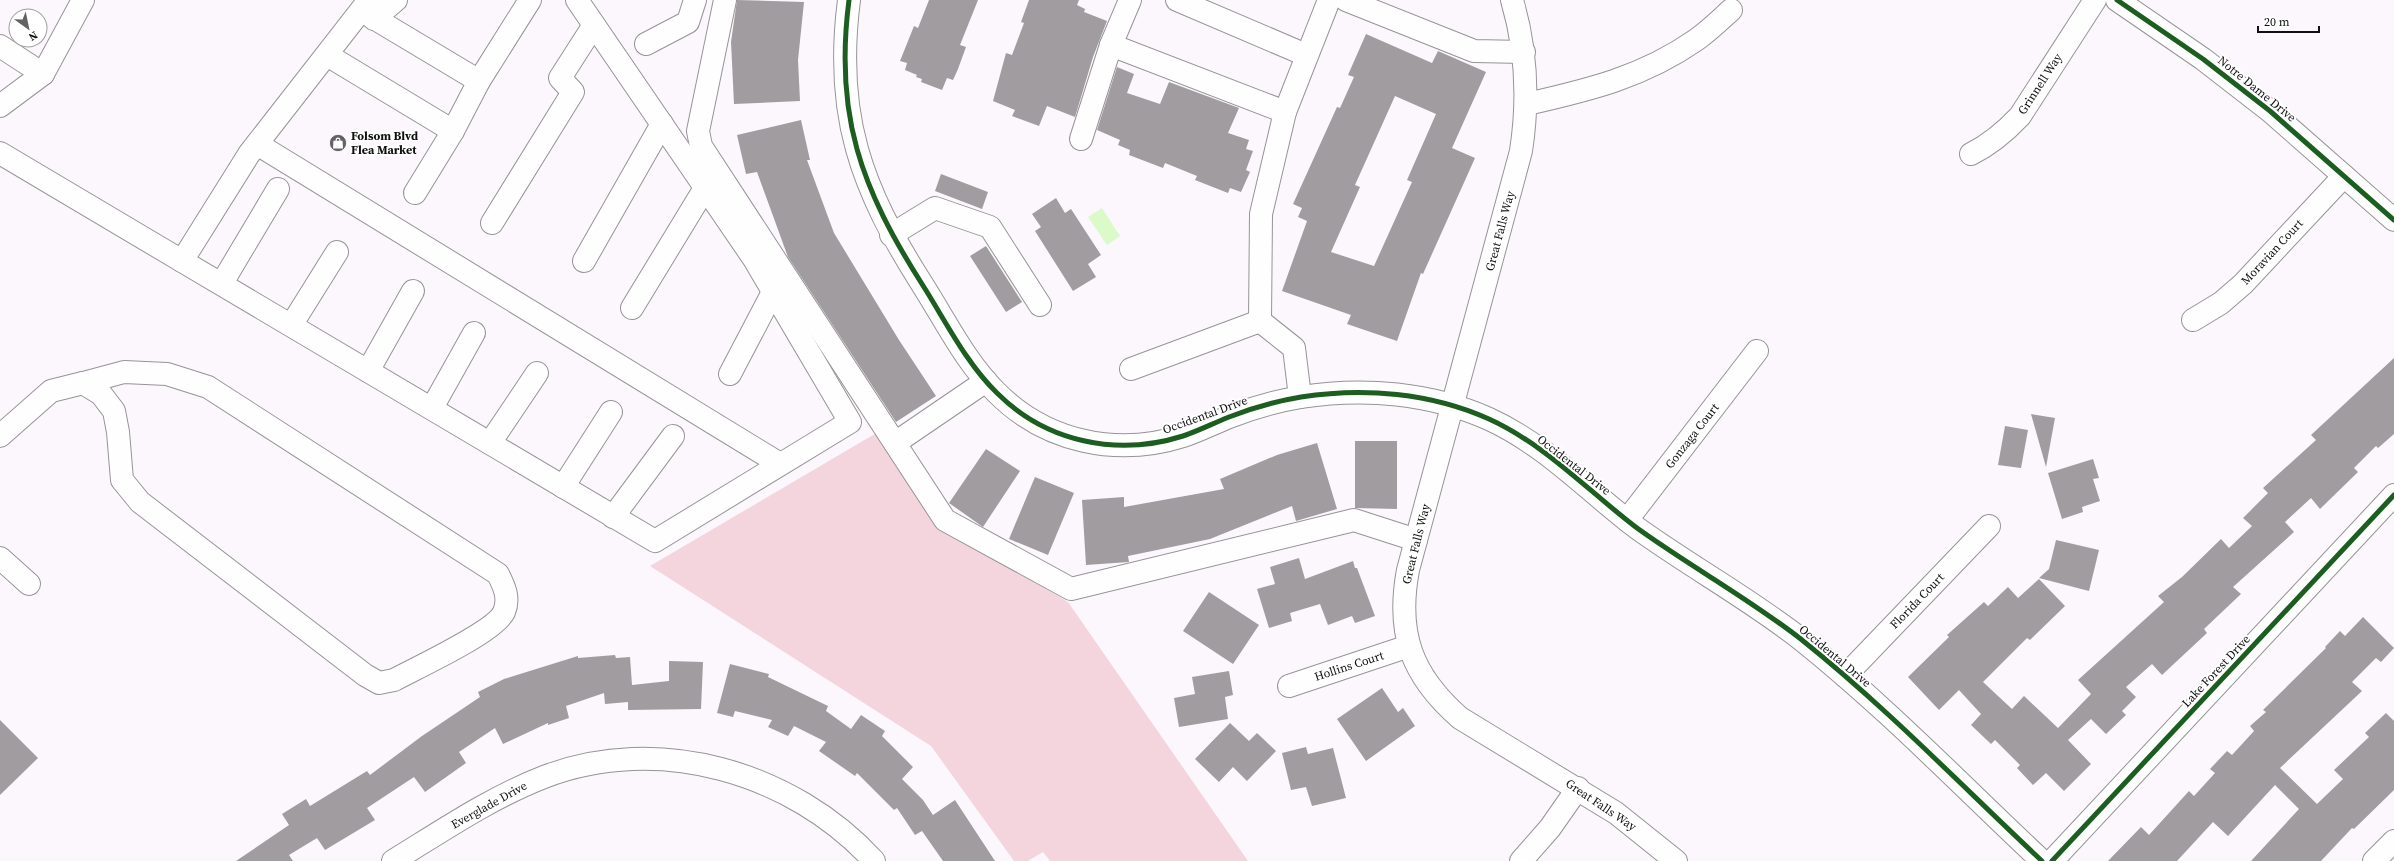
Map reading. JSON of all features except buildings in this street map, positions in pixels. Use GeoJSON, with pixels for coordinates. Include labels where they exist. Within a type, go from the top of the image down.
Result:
{"type":"FeatureCollection","features":[{"type":"Feature","properties":{"kind":"street"},"geometry":{"type":"LineString","coordinates":[[0,106],[43,74],[83,0]]}},
{"type":"Feature","properties":{"kind":"street"},"geometry":{"type":"LineString","coordinates":[[182,261],[257,144],[327,55],[368,10],[396,0]]}},
{"type":"Feature","properties":{"kind":"street"},"geometry":{"type":"LineString","coordinates":[[415,193],[452,131],[479,81],[530,0]]}},
{"type":"Feature","properties":{"kind":"street"},"geometry":{"type":"LineString","coordinates":[[0,153],[182,261],[292,324],[655,541],[850,422],[754,259],[576,0]]}},
{"type":"Feature","properties":{"kind":"street"},"geometry":{"type":"LineString","coordinates":[[646,44],[688,22],[696,0]]}},
{"type":"Feature","properties":{"kind":"street"},"geometry":{"type":"LineString","coordinates":[[725,0],[698,130],[701,146],[945,520],[1071,589],[1354,520],[1416,540]]}},
{"type":"Feature","properties":{"kind":"street","name":"Occidental Drive"},"geometry":{"type":"LineString","coordinates":[[849,0],[844,58],[846,90],[853,139],[867,183],[891,236],[986,381],[1017,410],[1047,429],[1089,442],[1123,446],[1155,443],[1185,436],[1234,415],[1300,397],[1355,392],[1393,394],[1428,399],[1453,406],[1488,419],[1539,448],[1627,520],[1669,551],[1762,610],[1845,676],[2042,861]]}},
{"type":"Feature","properties":{"kind":"street"},"geometry":{"type":"LineString","coordinates":[[1081,139],[1111,45],[1130,0]]}},
{"type":"Feature","properties":{"kind":"street"},"geometry":{"type":"LineString","coordinates":[[1177,0],[1306,54]]}},
{"type":"Feature","properties":{"kind":"street"},"geometry":{"type":"LineString","coordinates":[[1260,321],[1261,214],[1285,112],[1306,54],[1329,0]]}},
{"type":"Feature","properties":{"kind":"street"},"geometry":{"type":"LineString","coordinates":[[1346,0],[1474,51],[1524,52]]}},
{"type":"Feature","properties":{"kind":"street","name":"Great Falls Way"},"geometry":{"type":"LineString","coordinates":[[1512,0],[1524,52],[1527,104],[1521,151],[1416,540],[1404,595],[1404,618],[1409,646],[1422,675],[1434,693],[1460,718],[1578,788],[1616,813],[1676,861]]}},
{"type":"Feature","properties":{"kind":"street","name":"Grinnell Way"},"geometry":{"type":"LineString","coordinates":[[1971,154],[1994,140],[2020,116],[2095,0]]}},
{"type":"Feature","properties":{"kind":"street","name":"Notre Dame Drive"},"geometry":{"type":"LineString","coordinates":[[2117,0],[2203,59],[2270,111],[2394,220]]}},
{"type":"Feature","properties":{"kind":"street"},"geometry":{"type":"LineString","coordinates":[[368,10],[479,81]]}},
{"type":"Feature","properties":{"kind":"street"},"geometry":{"type":"LineString","coordinates":[[1527,104],[1592,90],[1634,75],[1665,60],[1698,39],[1731,10]]}},
{"type":"Feature","properties":{"kind":"street"},"geometry":{"type":"LineString","coordinates":[[492,223],[572,92],[560,78],[594,25]]}},
{"type":"Feature","properties":{"kind":"street"},"geometry":{"type":"LineString","coordinates":[[1111,45],[1285,112]]}},
{"type":"Feature","properties":{"kind":"street"},"geometry":{"type":"LineString","coordinates":[[0,46],[43,74]]}},
{"type":"Feature","properties":{"kind":"street"},"geometry":{"type":"LineString","coordinates":[[327,55],[452,131]]}},
{"type":"Feature","properties":{"kind":"street"},"geometry":{"type":"LineString","coordinates":[[584,261],[662,124]]}},
{"type":"Feature","properties":{"kind":"street"},"geometry":{"type":"LineString","coordinates":[[257,144],[780,464]]}},
{"type":"Feature","properties":{"kind":"street","name":"Moravian Court"},"geometry":{"type":"LineString","coordinates":[[2193,320],[2221,303],[2243,284],[2344,176]]}},
{"type":"Feature","properties":{"kind":"street"},"geometry":{"type":"LineString","coordinates":[[632,308],[705,188]]}},
{"type":"Feature","properties":{"kind":"street"},"geometry":{"type":"LineString","coordinates":[[222,283],[278,189]]}},
{"type":"Feature","properties":{"kind":"street"},"geometry":{"type":"LineString","coordinates":[[891,236],[935,208],[990,227],[1040,305]]}},
{"type":"Feature","properties":{"kind":"street"},"geometry":{"type":"LineString","coordinates":[[292,324],[337,252]]}},
{"type":"Feature","properties":{"kind":"street"},"geometry":{"type":"LineString","coordinates":[[368,370],[413,291]]}},
{"type":"Feature","properties":{"kind":"street"},"geometry":{"type":"LineString","coordinates":[[730,374],[773,292]]}},
{"type":"Feature","properties":{"kind":"street"},"geometry":{"type":"LineString","coordinates":[[1131,369],[1260,321]]}},
{"type":"Feature","properties":{"kind":"street"},"geometry":{"type":"LineString","coordinates":[[1260,321],[1294,348],[1300,397]]}},
{"type":"Feature","properties":{"kind":"street"},"geometry":{"type":"LineString","coordinates":[[432,408],[474,333]]}},
{"type":"Feature","properties":{"kind":"street","name":"Gonzaga Court"},"geometry":{"type":"LineString","coordinates":[[1627,520],[1758,351]]}},
{"type":"Feature","properties":{"kind":"street"},"geometry":{"type":"LineString","coordinates":[[0,436],[51,391],[124,372],[167,374],[208,387],[498,574],[507,593],[504,613],[490,628],[394,680],[379,683],[140,502],[122,480],[118,432],[114,411],[101,394],[83,383]]}},
{"type":"Feature","properties":{"kind":"street"},"geometry":{"type":"LineString","coordinates":[[490,443],[537,373]]}},
{"type":"Feature","properties":{"kind":"street"},"geometry":{"type":"LineString","coordinates":[[895,443],[986,381]]}},
{"type":"Feature","properties":{"kind":"street"},"geometry":{"type":"LineString","coordinates":[[563,486],[611,412]]}},
{"type":"Feature","properties":{"kind":"street"},"geometry":{"type":"LineString","coordinates":[[613,517],[673,436]]}},
{"type":"Feature","properties":{"kind":"street","name":"Lake Forest Drive"},"geometry":{"type":"LineString","coordinates":[[2052,861],[2394,495]]}},
{"type":"Feature","properties":{"kind":"street","name":"Florida Court"},"geometry":{"type":"LineString","coordinates":[[1845,676],[1989,526]]}},
{"type":"Feature","properties":{"kind":"street"},"geometry":{"type":"LineString","coordinates":[[0,558],[29,584]]}},
{"type":"Feature","properties":{"kind":"street","name":"Hollins Court"},"geometry":{"type":"LineString","coordinates":[[1289,686],[1409,646]]}},
{"type":"Feature","properties":{"kind":"street","name":"Everglade Drive"},"geometry":{"type":"LineString","coordinates":[[393,861],[488,804],[546,776],[586,765],[618,761],[656,760],[707,766],[734,772],[769,785],[802,802],[833,823],[874,861]]}},
{"type":"Feature","properties":{"kind":"street"},"geometry":{"type":"LineString","coordinates":[[1521,861],[1550,828],[1578,788]]}},
{"type":"Feature","properties":{"kind":"street"},"geometry":{"type":"LineString","coordinates":[[2374,861],[2394,840]]}},
{"type":"Feature","properties":{"kind":"shaded area"},"geometry":{"type":"Polygon","coordinates":[[[1102,208],[1120,236],[1107,245],[1088,217],[1102,208]]]}},
{"type":"Feature","properties":{"kind":"shaded area"},"geometry":{"type":"Polygon","coordinates":[[[890,425],[942,528],[1068,602],[1248,861],[1050,861],[1043,852],[1028,861],[1014,861],[931,746],[650,566],[890,425]]]}},
{"type":"Feature","properties":{"kind":"cycle path"},"geometry":{"type":"LineString","coordinates":[[849,0],[845,41],[849,115],[857,149],[868,182],[901,249],[956,341],[986,381],[1016,410],[1037,423],[1060,434],[1084,441],[1108,445],[1133,445],[1158,442],[1183,436],[1229,417],[1265,405],[1301,397],[1325,394],[1397,394],[1444,403],[1489,419],[1510,430],[1548,455],[1637,528],[1762,611],[1802,640],[1894,720],[2042,861]]}},
{"type":"Feature","properties":{"kind":"cycle path"},"geometry":{"type":"LineString","coordinates":[[2117,0],[2203,59],[2270,111],[2394,220]]}},
{"type":"Feature","properties":{"kind":"cycle path"},"geometry":{"type":"LineString","coordinates":[[2052,861],[2394,495]]}},
{"type":"Feature","properties":{"kind":"place","name":"Folsom Blvd Flea Market"},"geometry":{"type":"Point","coordinates":[338,143]}}]}
